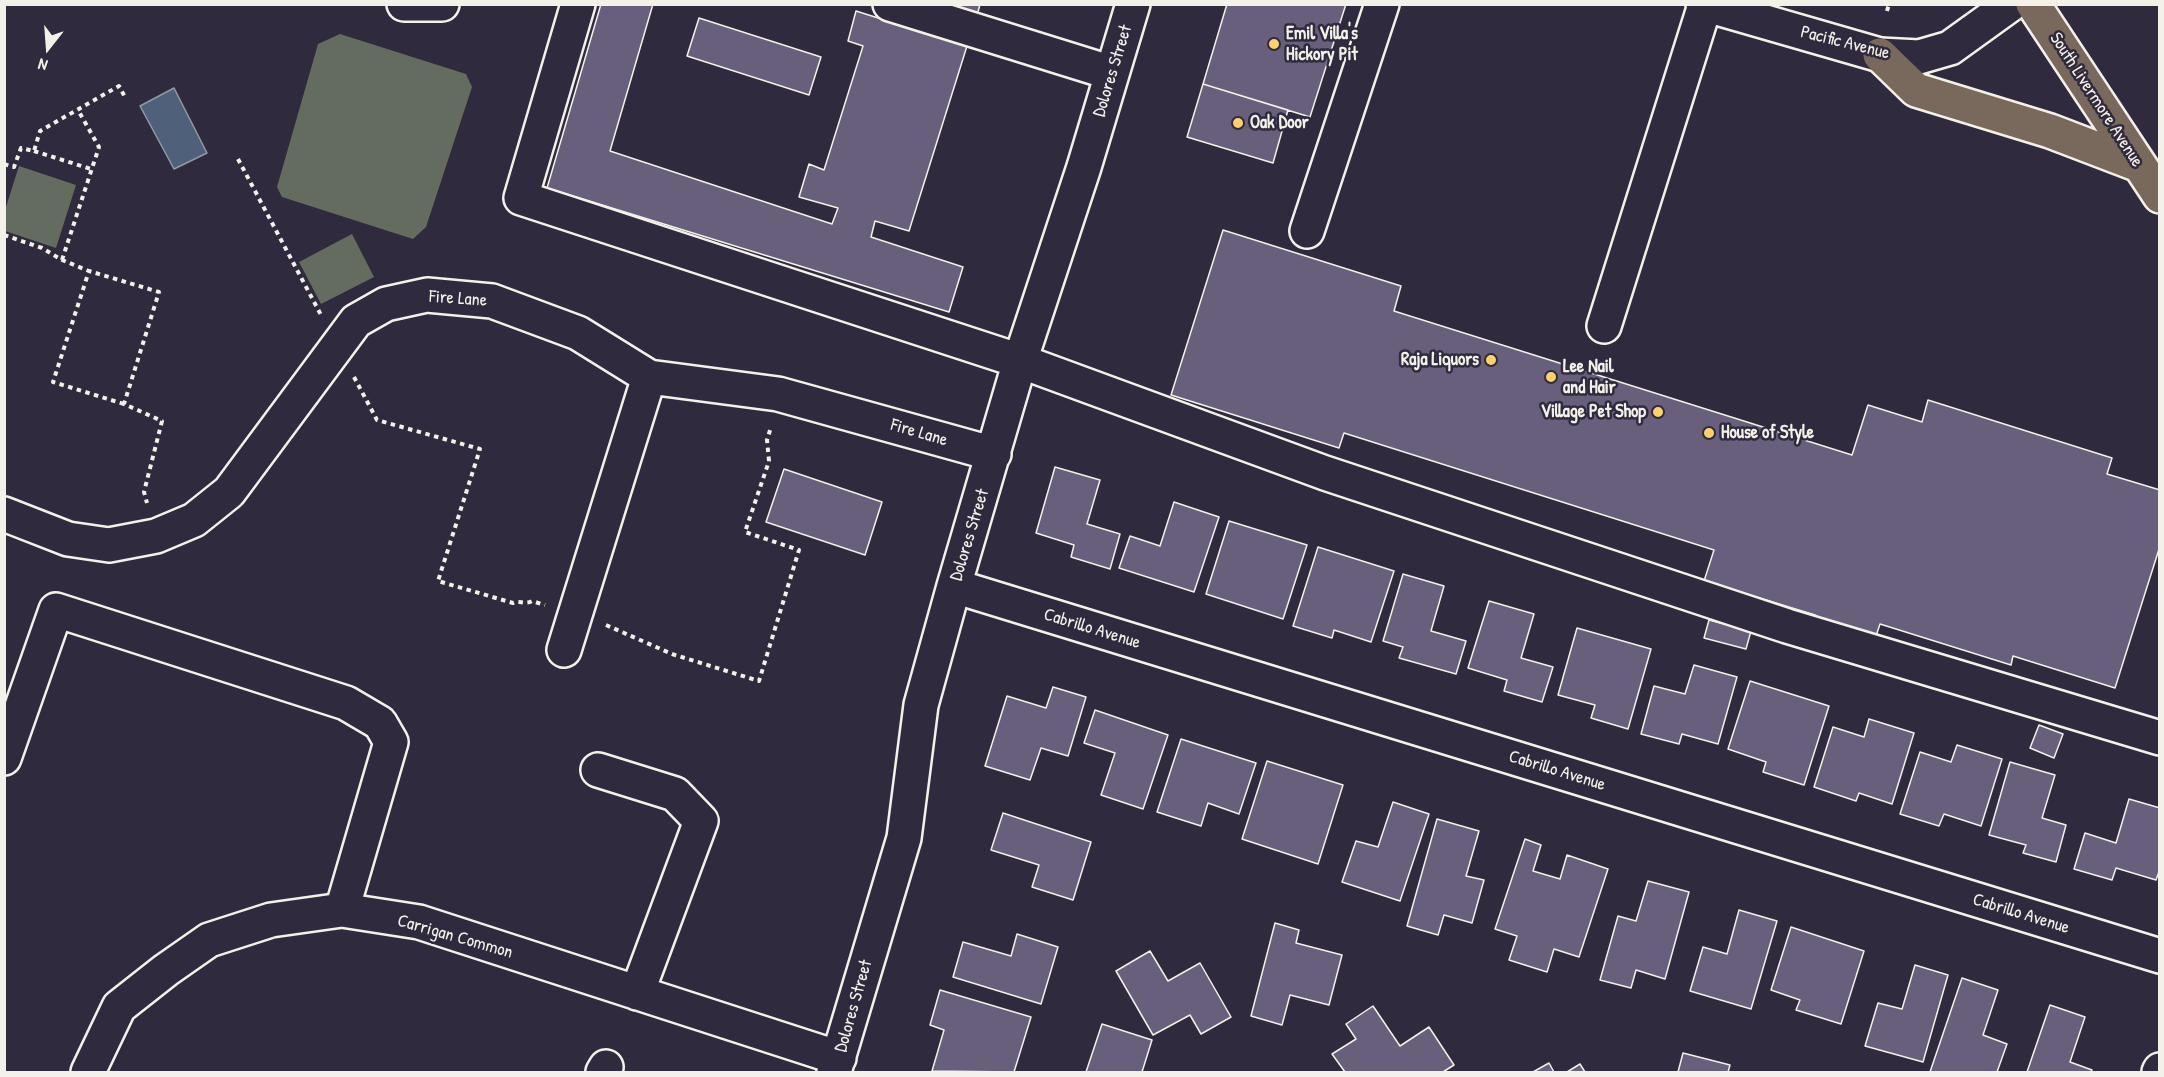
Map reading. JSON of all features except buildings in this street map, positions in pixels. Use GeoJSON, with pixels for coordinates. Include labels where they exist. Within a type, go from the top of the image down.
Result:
{"type":"FeatureCollection","features":[{"type":"Feature","properties":{"kind":"main road","name":"South Livermore Avenue"},"geometry":{"type":"LineString","coordinates":[[2033,4],[2160,196]]}},
{"type":"Feature","properties":{"kind":"main road"},"geometry":{"type":"LineString","coordinates":[[1880,55],[1916,90],[2050,131],[2139,165]]}},
{"type":"Feature","properties":{"kind":"street"},"geometry":{"type":"LineString","coordinates":[[404,4],[442,4]]}},
{"type":"Feature","properties":{"kind":"street"},"geometry":{"type":"LineString","coordinates":[[578,4],[521,198],[1020,361],[1325,473],[1775,622],[2160,738]]}},
{"type":"Feature","properties":{"kind":"street"},"geometry":{"type":"LineString","coordinates":[[890,4],[1112,73]]}},
{"type":"Feature","properties":{"kind":"street","name":"Dolores Street"},"geometry":{"type":"LineString","coordinates":[[836,1065],[904,838],[921,705],[954,586],[1020,361],[1133,4]]}},
{"type":"Feature","properties":{"kind":"street"},"geometry":{"type":"LineString","coordinates":[[1307,231],[1382,4]]}},
{"type":"Feature","properties":{"kind":"street","name":"Pacific Avenue"},"geometry":{"type":"LineString","coordinates":[[1704,5],[1880,55],[1919,57],[1950,48],[2011,4]]}},
{"type":"Feature","properties":{"kind":"street"},"geometry":{"type":"LineString","coordinates":[[1604,326],[1704,5]]}},
{"type":"Feature","properties":{"kind":"street","name":"Fire Lane"},"geometry":{"type":"LineString","coordinates":[[4,514],[68,539],[109,545],[156,536],[194,520],[229,492],[356,321],[386,304],[427,295],[492,301],[578,333],[649,377],[778,394],[994,454]]}},
{"type":"Feature","properties":{"kind":"street"},"geometry":{"type":"LineString","coordinates":[[564,650],[649,377]]}},
{"type":"Feature","properties":{"kind":"street","name":"Cabrillo Avenue"},"geometry":{"type":"LineString","coordinates":[[954,586],[2160,956]]}},
{"type":"Feature","properties":{"kind":"street"},"geometry":{"type":"LineString","coordinates":[[4,758],[56,610],[346,703],[380,723],[391,742],[342,910]]}},
{"type":"Feature","properties":{"kind":"street"},"geometry":{"type":"LineString","coordinates":[[598,770],[675,794],[701,821],[637,993]]}},
{"type":"Feature","properties":{"kind":"street","name":"Carrigan Common"},"geometry":{"type":"LineString","coordinates":[[88,1072],[119,1007],[209,940],[271,920],[342,910],[419,922],[637,993],[836,1065]]}},
{"type":"Feature","properties":{"kind":"path"},"geometry":{"type":"LineString","coordinates":[[1887,11],[1889,4]]}},
{"type":"Feature","properties":{"kind":"path"},"geometry":{"type":"LineString","coordinates":[[34,151],[40,131],[119,86],[125,98]]}},
{"type":"Feature","properties":{"kind":"path"},"geometry":{"type":"LineString","coordinates":[[62,260],[99,147],[78,110]]}},
{"type":"Feature","properties":{"kind":"path"},"geometry":{"type":"LineString","coordinates":[[4,164],[14,167],[21,148],[91,169]]}},
{"type":"Feature","properties":{"kind":"path"},"geometry":{"type":"LineString","coordinates":[[238,159],[377,420],[480,449],[438,581],[513,603],[532,602],[575,614],[624,632],[672,654],[759,681],[799,550],[745,532],[769,461],[767,440],[776,411],[778,394]]}},
{"type":"Feature","properties":{"kind":"path"},"geometry":{"type":"LineString","coordinates":[[4,235],[42,248],[62,260],[89,271],[159,292],[124,404]]}},
{"type":"Feature","properties":{"kind":"path"},"geometry":{"type":"LineString","coordinates":[[89,271],[53,382],[124,404],[162,421],[144,492],[156,536]]}},
{"type":"Feature","properties":{"kind":"green space"},"geometry":{"type":"Polygon","coordinates":[[[340,34],[466,74],[472,87],[426,227],[413,239],[282,197],[277,187],[318,44],[340,34]]]}},
{"type":"Feature","properties":{"kind":"green space"},"geometry":{"type":"Polygon","coordinates":[[[19,166],[76,185],[56,248],[5,231],[5,210],[19,166]]]}},
{"type":"Feature","properties":{"kind":"green space"},"geometry":{"type":"Polygon","coordinates":[[[352,234],[374,277],[321,304],[299,262],[352,234]]]}},
{"type":"Feature","properties":{"kind":"water"},"geometry":{"type":"Polygon","coordinates":[[[174,88],[207,153],[174,169],[140,106],[174,88]]]}},
{"type":"Feature","properties":{"kind":"place","name":"Emil Villa's Hickory Pit"},"geometry":{"type":"Point","coordinates":[1274,44]}},
{"type":"Feature","properties":{"kind":"place","name":"Oak Door"},"geometry":{"type":"Point","coordinates":[1238,123]}},
{"type":"Feature","properties":{"kind":"place","name":"Raja Liquors"},"geometry":{"type":"Point","coordinates":[1491,360]}},
{"type":"Feature","properties":{"kind":"place","name":"Lee Nail and Hair"},"geometry":{"type":"Point","coordinates":[1551,377]}},
{"type":"Feature","properties":{"kind":"place","name":"Village Pet Shop"},"geometry":{"type":"Point","coordinates":[1658,412]}},
{"type":"Feature","properties":{"kind":"place","name":"House of Style"},"geometry":{"type":"Point","coordinates":[1709,433]}}]}
